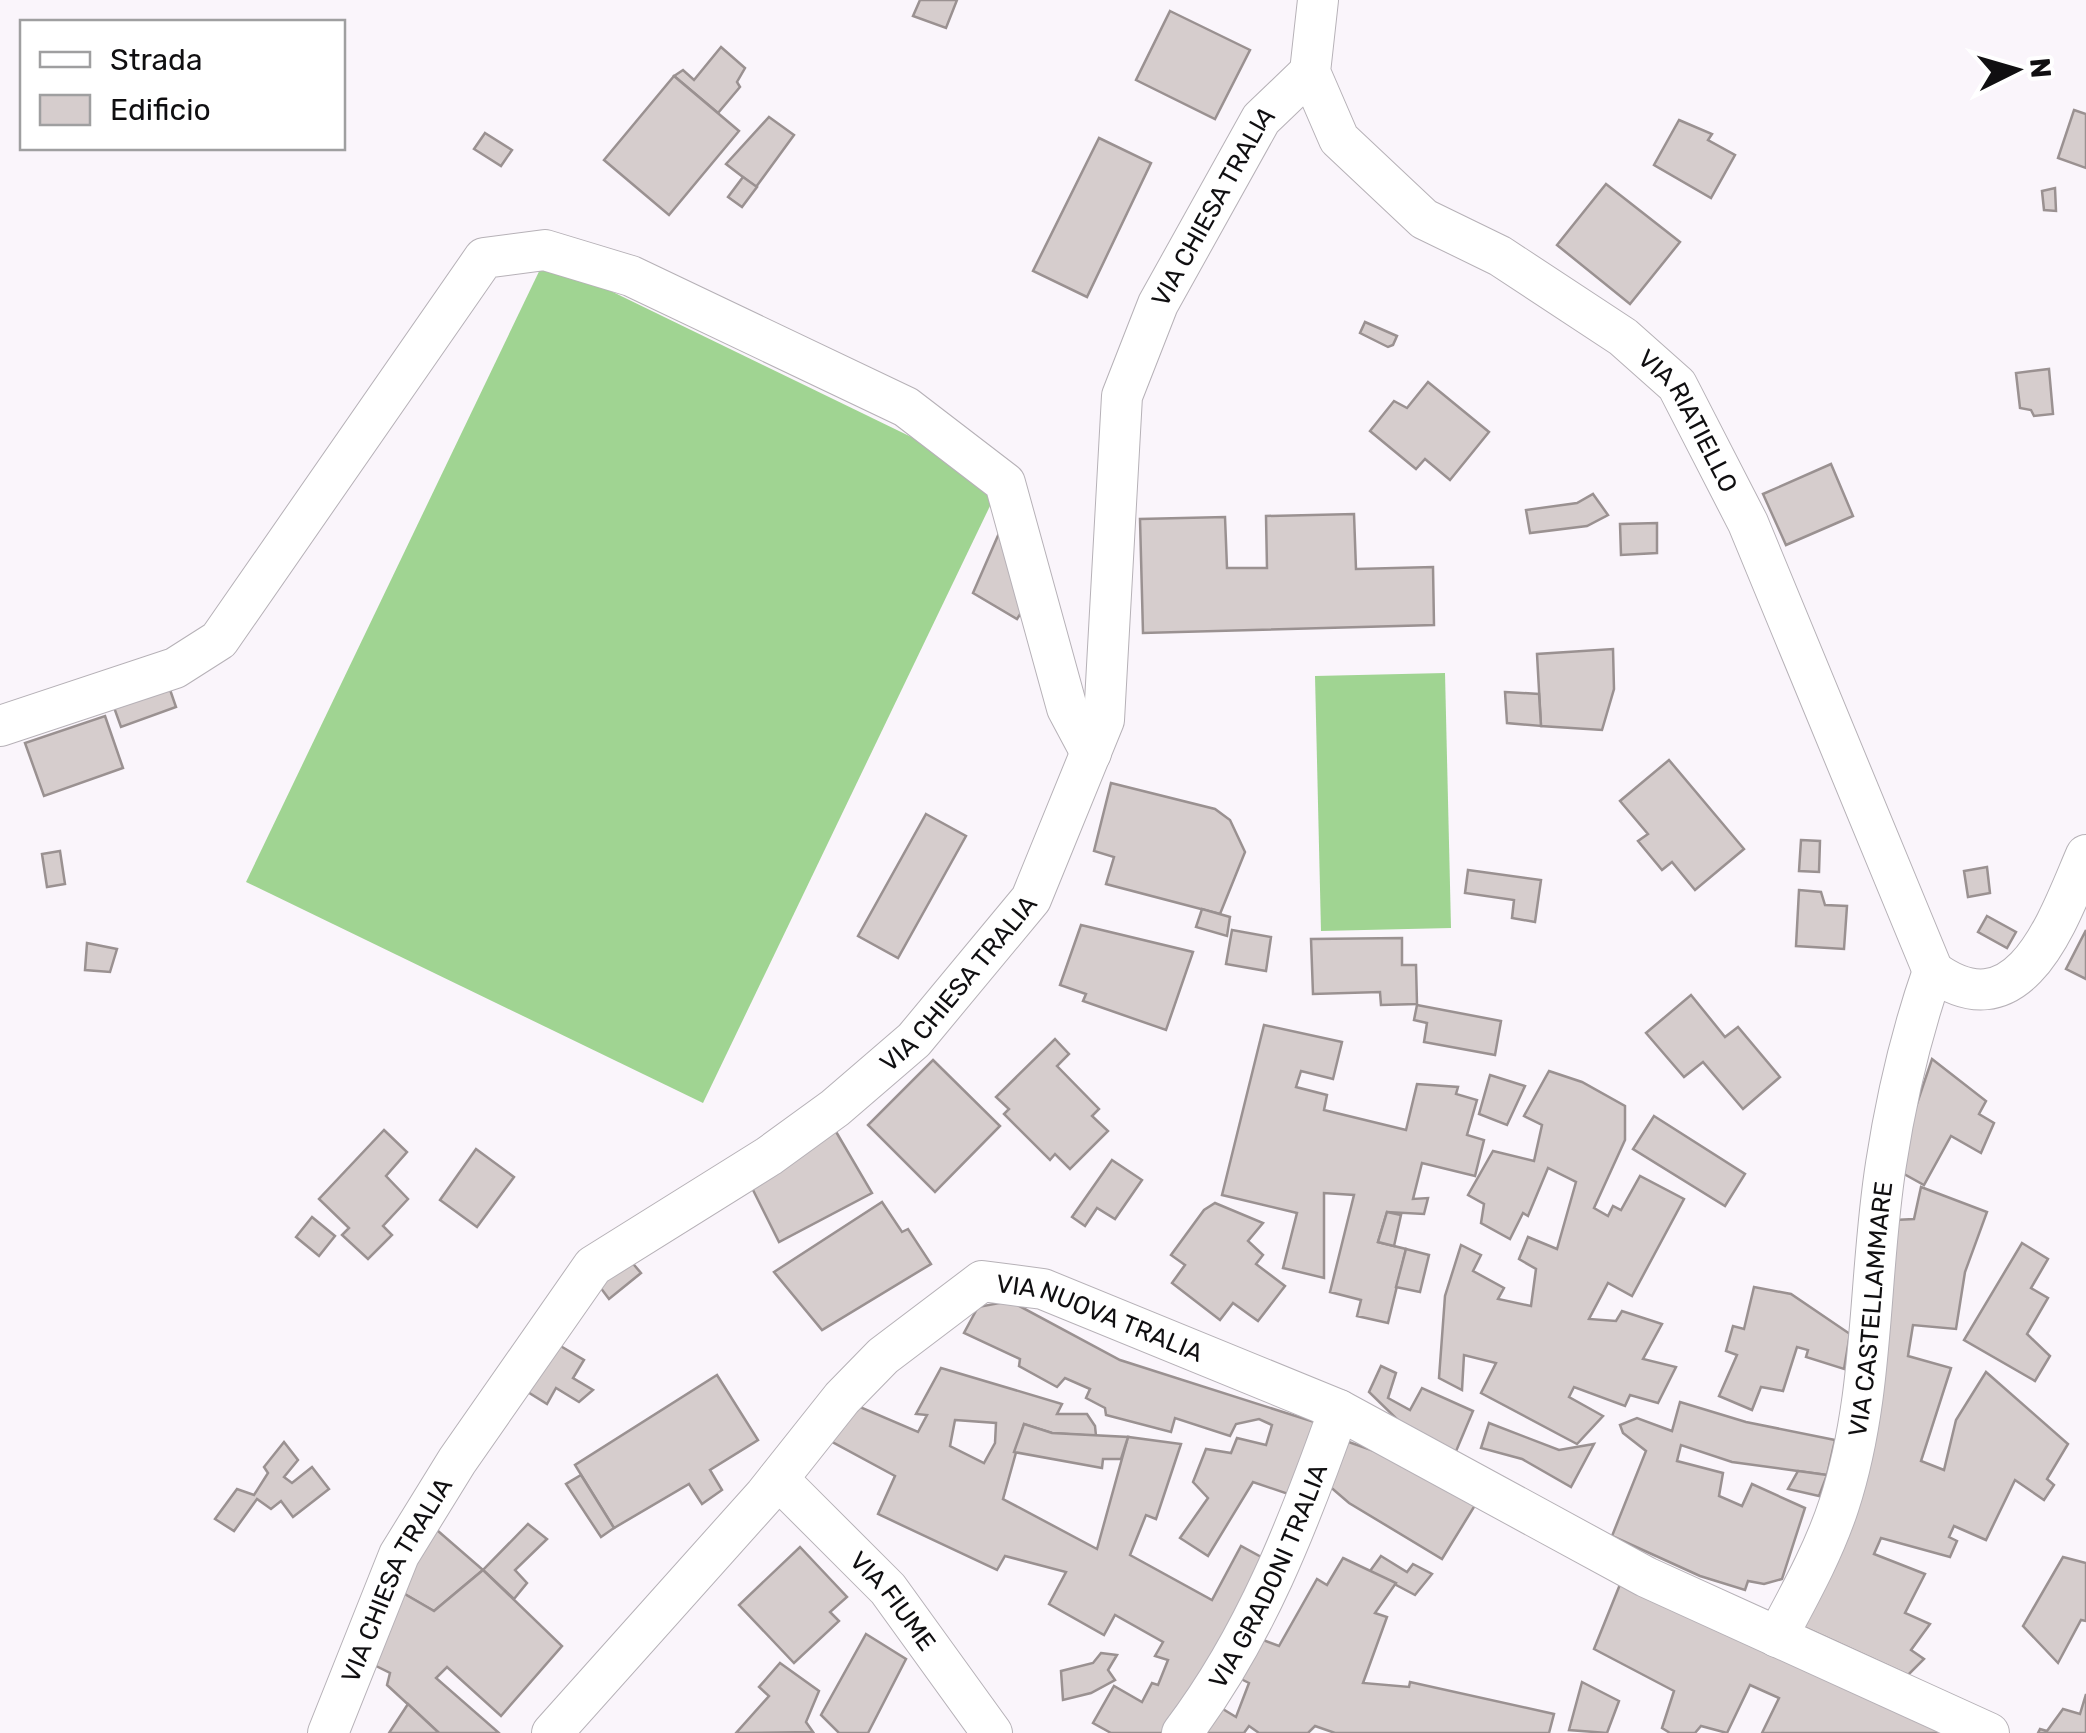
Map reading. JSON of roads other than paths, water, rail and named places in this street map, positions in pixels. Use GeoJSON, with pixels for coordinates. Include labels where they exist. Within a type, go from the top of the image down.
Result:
{"type":"FeatureCollection","features":[{"type":"Feature","properties":{"kind":"street","name":"VIA RIATIELLO"},"geometry":{"type":"LineString","coordinates":[[1318,0],[1310,72],[1339,139],[1424,219],[1500,256],[1592,316],[1623,337],[1677,385],[1748,523],[1933,971]]}},
{"type":"Feature","properties":{"kind":"street","name":"VIA CHIESA TRALIA"},"geometry":{"type":"LineString","coordinates":[[328,1733],[399,1555],[457,1461],[593,1266],[769,1156],[914,1040],[1031,899],[1104,720],[1122,396],[1158,304],[1262,119],[1310,72]]}},
{"type":"Feature","properties":{"kind":"street"},"geometry":{"type":"LineString","coordinates":[[0,726],[175,668],[219,640],[484,258],[545,250],[631,276],[906,407],[1005,483],[1067,708],[1091,753]]}},
{"type":"Feature","properties":{"kind":"street"},"geometry":{"type":"LineString","coordinates":[[1933,971],[1954,987],[1986,988],[2024,975],[2048,941],[2086,855]]}},
{"type":"Feature","properties":{"kind":"street","name":"VIA CASTELLAMMARE"},"geometry":{"type":"LineString","coordinates":[[1777,1637],[1810,1576],[1839,1504],[1868,1368],[1886,1166],[1913,1028],[1933,971]]}},
{"type":"Feature","properties":{"kind":"street","name":"VIA NUOVA TRALIA"},"geometry":{"type":"LineString","coordinates":[[552,1733],[882,1356],[982,1281],[1043,1289],[1339,1410],[1646,1577],[1989,1733]]}},
{"type":"Feature","properties":{"kind":"street","name":"VIA GRADONI TRALIA"},"geometry":{"type":"LineString","coordinates":[[1182,1733],[1208,1699],[1249,1629],[1308,1497],[1339,1410]]}},
{"type":"Feature","properties":{"kind":"street","name":"VIA FIUME"},"geometry":{"type":"LineString","coordinates":[[778,1479],[888,1589],[992,1733]]}}]}
